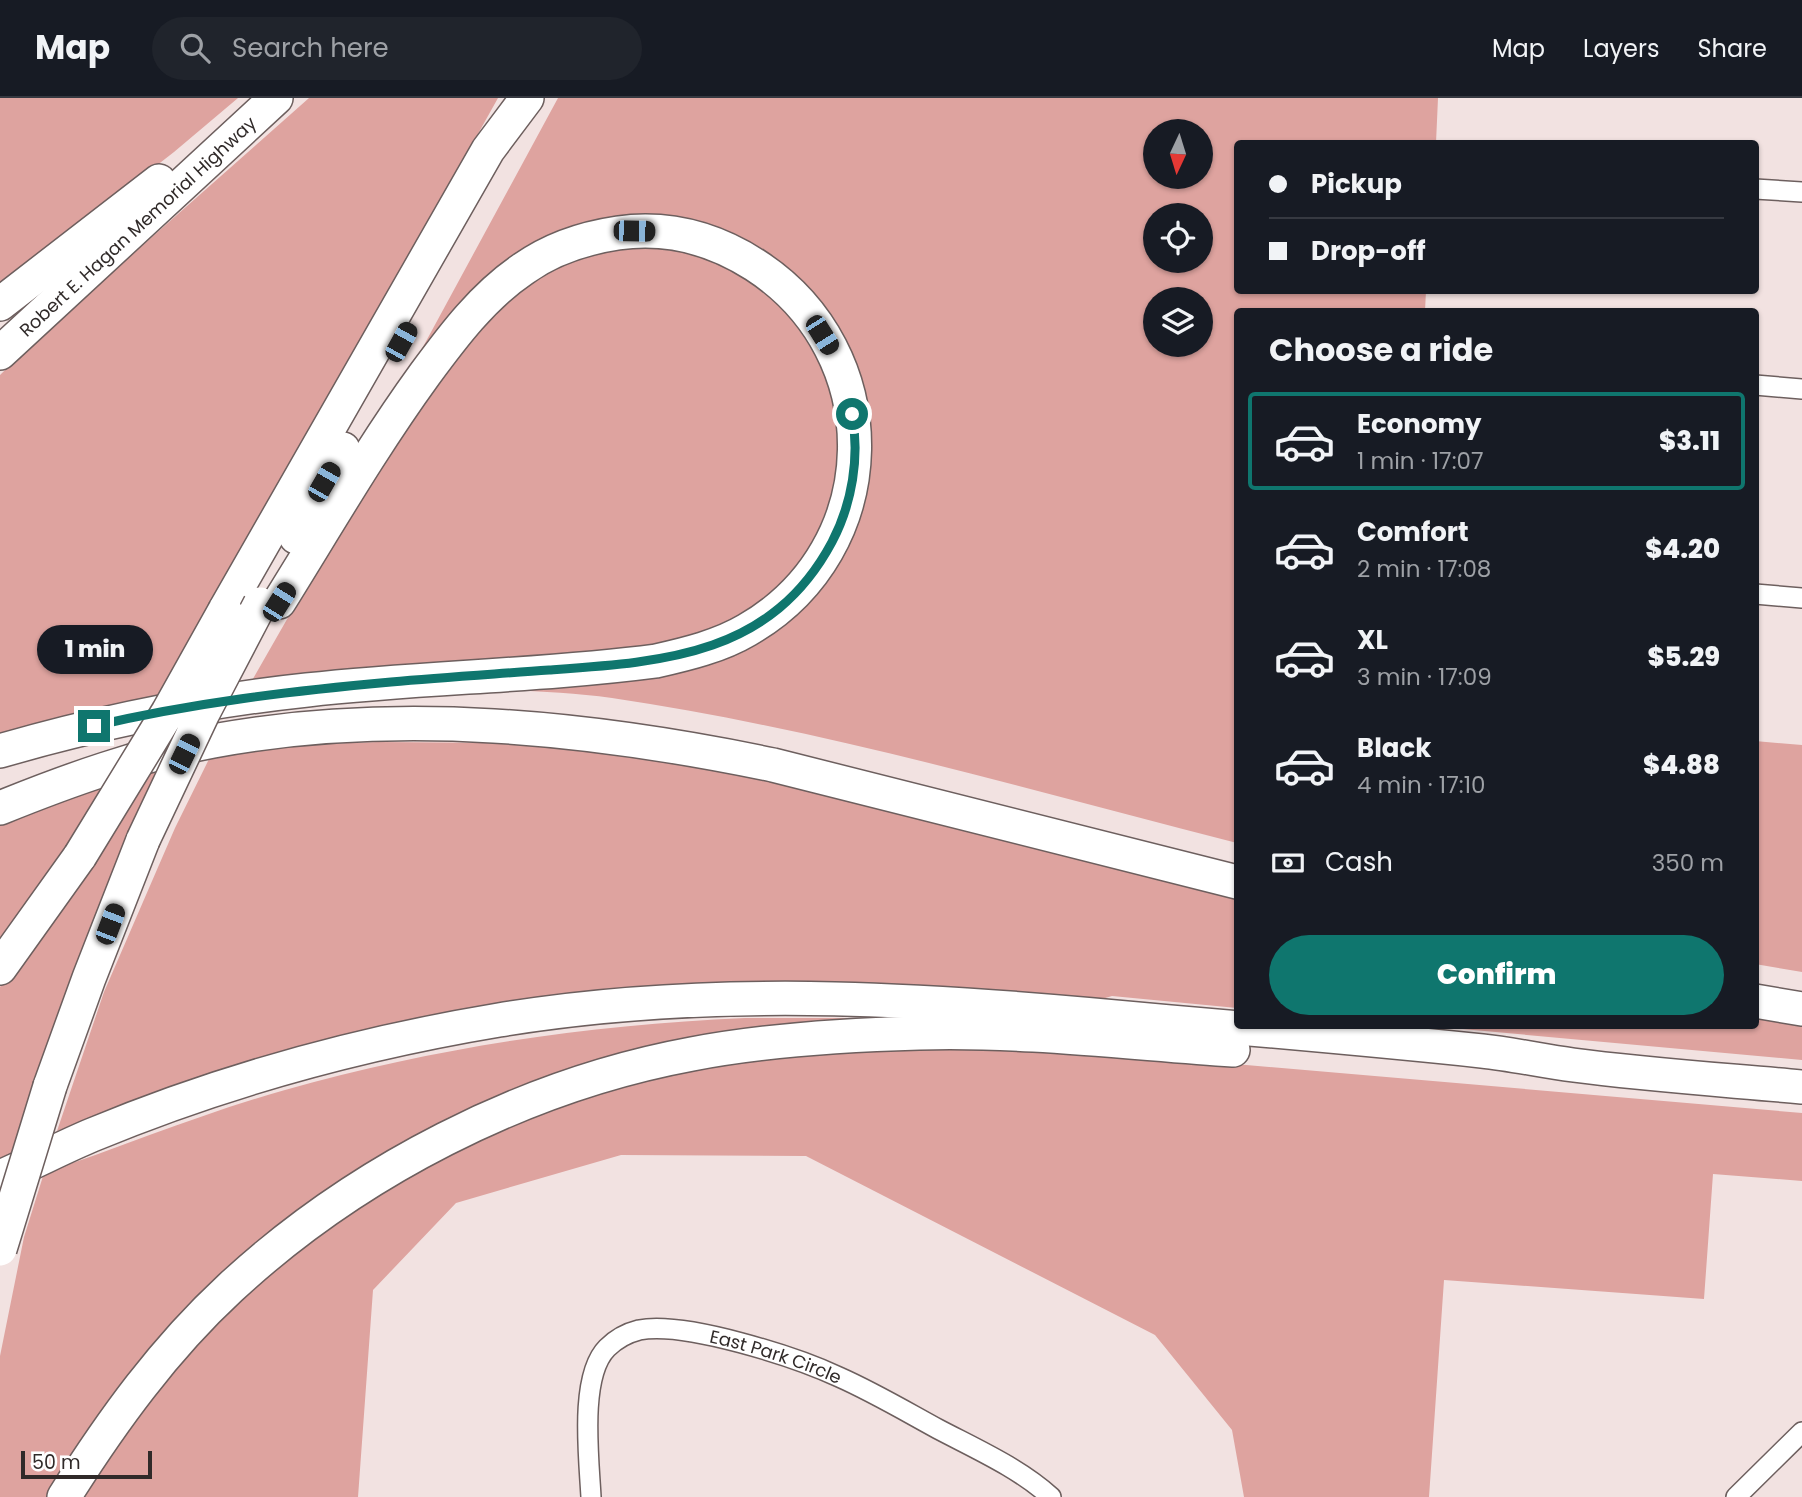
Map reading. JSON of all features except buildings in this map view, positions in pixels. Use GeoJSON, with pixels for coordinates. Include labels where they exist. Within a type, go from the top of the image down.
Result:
{"type":"FeatureCollection","features":[{"type":"Feature","properties":{"kind":"highway"},"geometry":{"type":"LineString","coordinates":[[0,968],[80,856],[168,712],[488,150],[527,98]]}},
{"type":"Feature","properties":{"kind":"highway"},"geometry":{"type":"LineString","coordinates":[[270,603],[534,98]]}},
{"type":"Feature","properties":{"kind":"highway"},"geometry":{"type":"LineString","coordinates":[[0,303],[228,127],[269,104]]}},
{"type":"Feature","properties":{"kind":"highway","name":"Robert E. Hagan Memorial Highway"},"geometry":{"type":"LineString","coordinates":[[0,353],[269,104]]}},
{"type":"Feature","properties":{"kind":"highway"},"geometry":{"type":"LineString","coordinates":[[0,751],[138,716],[240,698],[656,660],[688,654],[747,631],[789,599],[806,580],[842,522],[851,487],[855,428],[840,368],[811,316],[788,290],[763,270],[734,252],[705,240],[669,232],[634,231],[580,241],[554,251],[523,268],[476,311],[447,345],[393,419],[270,603],[203,713],[143,841],[89,978],[50,1086],[0,1249]]}},
{"type":"Feature","properties":{"kind":"highway"},"geometry":{"type":"LineString","coordinates":[[0,766],[80,745],[245,718],[309,713],[463,711],[569,716],[689,733],[816,759],[1234,865]]}},
{"type":"Feature","properties":{"kind":"highway"},"geometry":{"type":"LineString","coordinates":[[0,808],[108,767],[213,741],[321,728],[426,724],[506,727],[619,737],[773,765],[1234,881]]}},
{"type":"Feature","properties":{"kind":"highway"},"geometry":{"type":"LineString","coordinates":[[1759,986],[1802,993]]}},
{"type":"Feature","properties":{"kind":"highway"},"geometry":{"type":"LineString","coordinates":[[0,1177],[89,1136],[231,1085],[322,1059],[500,1020],[569,1010],[702,999],[844,998],[1033,1009],[1234,1028]]}},
{"type":"Feature","properties":{"kind":"highway"},"geometry":{"type":"LineString","coordinates":[[1759,1002],[1802,1009]]}},
{"type":"Feature","properties":{"kind":"highway"},"geometry":{"type":"LineString","coordinates":[[1245,1029],[1488,1052],[1575,1065],[1802,1087]]}},
{"type":"Feature","properties":{"kind":"highway"},"geometry":{"type":"LineString","coordinates":[[64,1497],[99,1441],[162,1360],[231,1287],[288,1239],[361,1187],[435,1144],[529,1101],[614,1073],[690,1054],[764,1043],[919,1033],[991,1033],[1485,1067],[1575,1065]]}},
{"type":"Feature","properties":{"kind":"street"},"geometry":{"type":"LineString","coordinates":[[1759,188],[1802,192]]}},
{"type":"Feature","properties":{"kind":"street"},"geometry":{"type":"LineString","coordinates":[[1759,385],[1802,389]]}},
{"type":"Feature","properties":{"kind":"street"},"geometry":{"type":"LineString","coordinates":[[1759,594],[1802,598]]}},
{"type":"Feature","properties":{"kind":"street","name":"East Park Circle"},"geometry":{"type":"LineString","coordinates":[[590,1487],[591,1379],[596,1364],[617,1339],[641,1330],[657,1329],[737,1342],[800,1361],[840,1377],[994,1458],[1051,1497]]}},
{"type":"Feature","properties":{"kind":"street"},"geometry":{"type":"LineString","coordinates":[[1736,1497],[1802,1432]]}},
{"type":"Feature","properties":{"kind":"shaded area"},"geometry":{"type":"Polygon","coordinates":[[[0,98],[238,98],[174,152],[0,287],[0,98]]]}},
{"type":"Feature","properties":{"kind":"shaded area"},"geometry":{"type":"Polygon","coordinates":[[[309,98],[498,98],[163,698],[0,736],[0,375],[39,337],[309,98]]]}},
{"type":"Feature","properties":{"kind":"shaded area"},"geometry":{"type":"Polygon","coordinates":[[[558,98],[1438,98],[1436,140],[1234,140],[1234,294],[1426,294],[1425,308],[1234,308],[1234,842],[926,762],[770,726],[612,698],[479,688],[765,633],[865,453],[780,268],[595,228],[411,369],[558,98]]]}},
{"type":"Feature","properties":{"kind":"shaded area"},"geometry":{"type":"Polygon","coordinates":[[[679,247],[747,272],[810,335],[843,423],[840,475],[803,569],[760,608],[711,635],[660,648],[250,684],[338,530],[466,340],[530,279],[602,248],[679,247]]]}},
{"type":"Feature","properties":{"kind":"shaded area"},"geometry":{"type":"Polygon","coordinates":[[[1759,741],[1802,745],[1802,972],[1759,965],[1759,741]]]}},
{"type":"Feature","properties":{"kind":"shaded area"},"geometry":{"type":"Polygon","coordinates":[[[378,742],[509,743],[602,749],[724,768],[1234,896],[1234,1008],[1112,996],[1092,1002],[878,985],[239,1069],[57,1131],[104,992],[175,828],[211,755],[292,745],[378,742]]]}},
{"type":"Feature","properties":{"kind":"shaded area"},"geometry":{"type":"Polygon","coordinates":[[[163,766],[11,1156],[0,1162],[0,987],[66,897],[151,768],[163,766]]]}},
{"type":"Feature","properties":{"kind":"shaded area"},"geometry":{"type":"Polygon","coordinates":[[[116,777],[0,948],[0,822],[116,777]]]}},
{"type":"Feature","properties":{"kind":"shaded area"},"geometry":{"type":"Polygon","coordinates":[[[1759,1017],[1802,1024],[1802,1060],[1462,1029],[1759,1029],[1759,1017]]]}},
{"type":"Feature","properties":{"kind":"shaded area"},"geometry":{"type":"Polygon","coordinates":[[[745,1018],[882,1018],[643,1057],[313,1209],[55,1497],[0,1497],[0,1356],[24,1237],[44,1173],[254,1099],[399,1062],[513,1040],[628,1026],[745,1018]]]}},
{"type":"Feature","properties":{"kind":"shaded area"},"geometry":{"type":"Polygon","coordinates":[[[971,1044],[1097,1052],[1802,1113],[1802,1181],[1713,1174],[1704,1299],[1444,1280],[1429,1497],[1244,1497],[1232,1430],[1155,1335],[806,1156],[621,1155],[456,1203],[373,1290],[358,1497],[81,1497],[119,1439],[174,1369],[250,1291],[282,1260],[410,1172],[549,1105],[671,1074],[806,1050],[971,1044]]]}},
{"type":"Feature","properties":{"kind":"route"},"geometry":{"type":"LineString","coordinates":[[94,726],[240,698],[447,677],[624,665],[688,654],[715,645],[747,631],[789,599],[827,550],[842,522],[851,487],[855,459],[852,414]]}}]}
